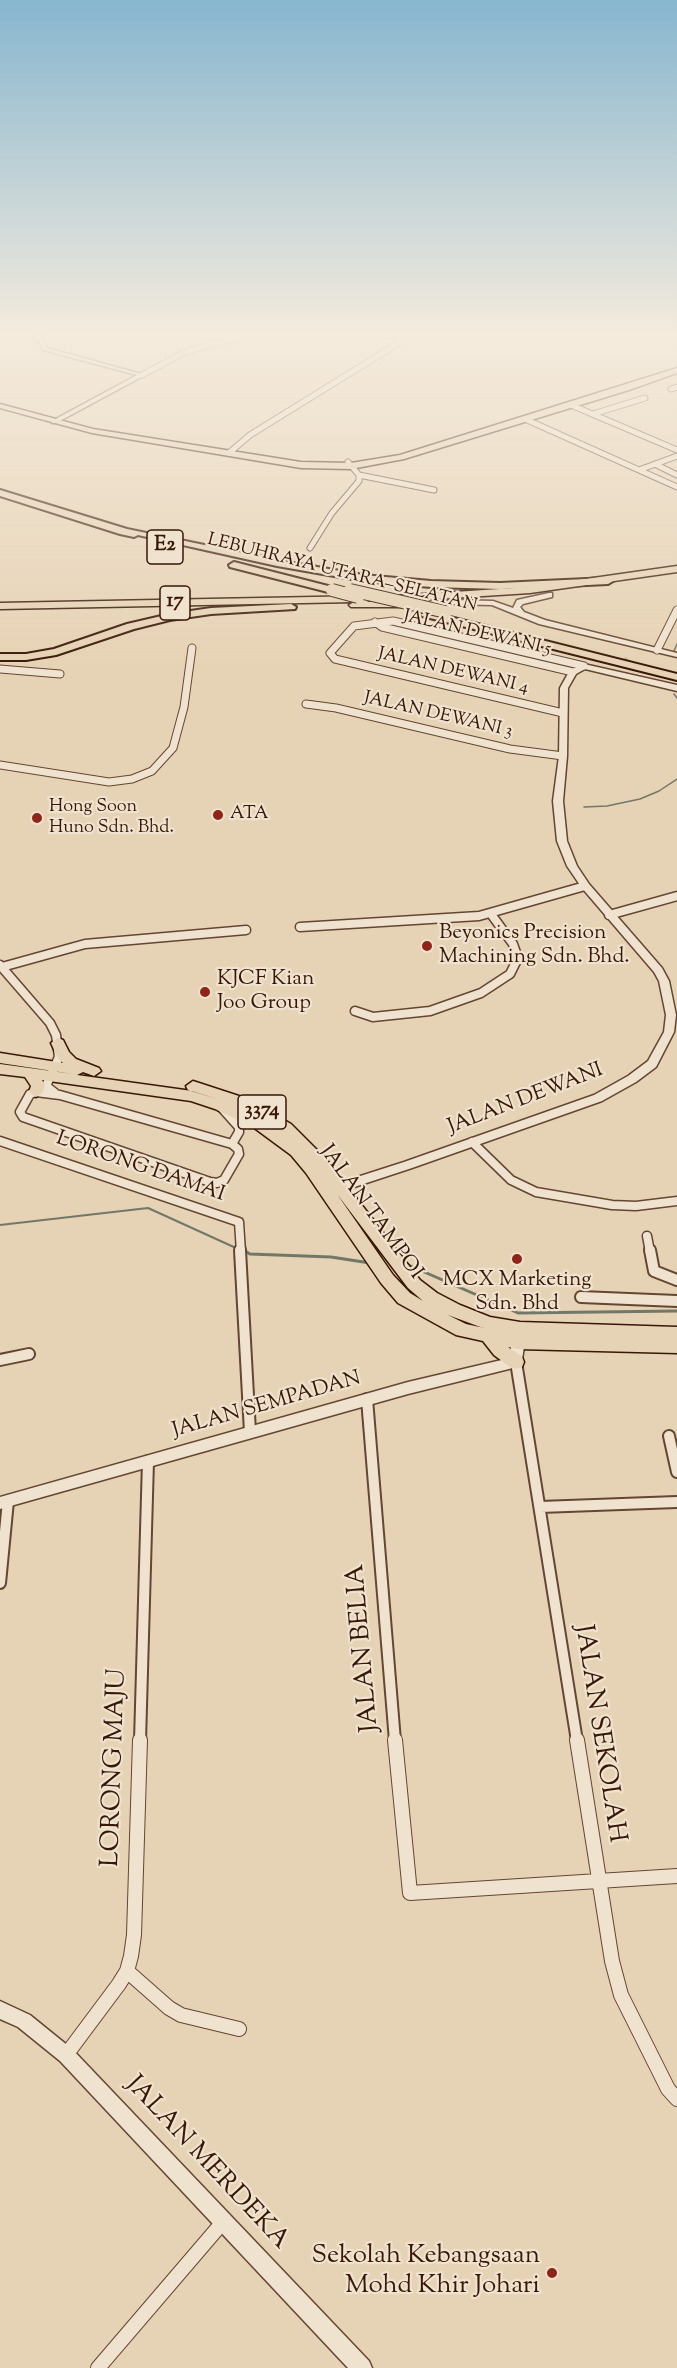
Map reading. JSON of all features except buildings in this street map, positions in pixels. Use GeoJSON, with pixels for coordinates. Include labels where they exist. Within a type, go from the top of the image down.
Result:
{"type":"FeatureCollection","features":[{"type":"Feature","properties":{"kind":"highway","name":"LEBUHRAYA UTARA–SELATAN"},"geometry":{"type":"LineString","coordinates":[[0,493],[124,532],[350,590],[448,607],[677,670]]}},
{"type":"Feature","properties":{"kind":"highway","name":"LEBUHRAYA UTARA–SELATAN"},"geometry":{"type":"LineString","coordinates":[[0,498],[130,538],[677,676]]}},
{"type":"Feature","properties":{"kind":"highway"},"geometry":{"type":"LineString","coordinates":[[124,532],[132,531],[277,563],[363,578],[431,584],[500,586],[608,580]]}},
{"type":"Feature","properties":{"kind":"highway"},"geometry":{"type":"LineString","coordinates":[[0,657],[26,657],[56,652],[131,626],[170,616],[211,611],[291,607]]}},
{"type":"Feature","properties":{"kind":"main road"},"geometry":{"type":"LineString","coordinates":[[195,447],[293,460],[349,464],[432,447]]}},
{"type":"Feature","properties":{"kind":"main road"},"geometry":{"type":"LineString","coordinates":[[231,452],[359,475],[387,461],[435,447]]}},
{"type":"Feature","properties":{"kind":"main road"},"geometry":{"type":"LineString","coordinates":[[301,465],[387,461]]}},
{"type":"Feature","properties":{"kind":"main road","name":"17"},"geometry":{"type":"LineString","coordinates":[[0,606],[414,598],[530,590],[677,569]]}},
{"type":"Feature","properties":{"kind":"main road","name":"17"},"geometry":{"type":"LineString","coordinates":[[0,612],[448,607],[677,576]]}},
{"type":"Feature","properties":{"kind":"main road"},"geometry":{"type":"LineString","coordinates":[[53,1083],[38,1085],[29,1068],[51,1057],[58,1043]]}},
{"type":"Feature","properties":{"kind":"main road"},"geometry":{"type":"LineString","coordinates":[[58,1043],[63,1054],[71,1062],[94,1071]]}},
{"type":"Feature","properties":{"kind":"main road","name":"JALAN TAMPOI"},"geometry":{"type":"LineString","coordinates":[[0,1058],[29,1068],[53,1083],[192,1096],[220,1105],[258,1123],[296,1151],[333,1189],[414,1284],[431,1298],[454,1310],[519,1336],[677,1346]]}},
{"type":"Feature","properties":{"kind":"main road","name":"JALAN TAMPOI"},"geometry":{"type":"LineString","coordinates":[[0,1069],[29,1068]]}},
{"type":"Feature","properties":{"kind":"main road","name":"JALAN TAMPOI"},"geometry":{"type":"LineString","coordinates":[[53,1083],[94,1071],[195,1087],[243,1103],[286,1128],[321,1162],[333,1189],[375,1262],[404,1298],[425,1312],[462,1330],[489,1337],[677,1334]]}},
{"type":"Feature","properties":{"kind":"main road"},"geometry":{"type":"LineString","coordinates":[[489,1337],[500,1350],[516,1362]]}},
{"type":"Feature","properties":{"kind":"street"},"geometry":{"type":"LineString","coordinates":[[231,452],[238,447]]}},
{"type":"Feature","properties":{"kind":"street"},"geometry":{"type":"LineString","coordinates":[[586,447],[677,487]]}},
{"type":"Feature","properties":{"kind":"street"},"geometry":{"type":"LineString","coordinates":[[639,470],[677,456]]}},
{"type":"Feature","properties":{"kind":"street"},"geometry":{"type":"LineString","coordinates":[[669,459],[677,464]]}},
{"type":"Feature","properties":{"kind":"street"},"geometry":{"type":"LineString","coordinates":[[349,464],[359,475],[434,490]]}},
{"type":"Feature","properties":{"kind":"street"},"geometry":{"type":"LineString","coordinates":[[655,464],[677,475]]}},
{"type":"Feature","properties":{"kind":"street"},"geometry":{"type":"LineString","coordinates":[[310,548],[332,513],[359,481],[359,475]]}},
{"type":"Feature","properties":{"kind":"street"},"geometry":{"type":"LineString","coordinates":[[522,615],[516,607],[517,604],[549,595]]}},
{"type":"Feature","properties":{"kind":"street"},"geometry":{"type":"LineString","coordinates":[[448,607],[493,603],[542,622],[677,656]]}},
{"type":"Feature","properties":{"kind":"street"},"geometry":{"type":"LineString","coordinates":[[657,650],[677,610]]}},
{"type":"Feature","properties":{"kind":"street"},"geometry":{"type":"LineString","coordinates":[[375,622],[397,621],[584,666],[621,670],[677,688]]}},
{"type":"Feature","properties":{"kind":"street","name":"JALAN DEWANI 4"},"geometry":{"type":"LineString","coordinates":[[375,622],[354,626],[332,650],[331,657],[563,713]]}},
{"type":"Feature","properties":{"kind":"street","name":"JALAN DEWANI 5"},"geometry":{"type":"LineString","coordinates":[[375,622],[382,627],[573,672]]}},
{"type":"Feature","properties":{"kind":"street"},"geometry":{"type":"LineString","coordinates":[[631,656],[638,646]]}},
{"type":"Feature","properties":{"kind":"street"},"geometry":{"type":"LineString","coordinates":[[0,765],[109,782],[136,778],[152,771],[173,748],[184,707],[192,648]]}},
{"type":"Feature","properties":{"kind":"street"},"geometry":{"type":"LineString","coordinates":[[573,672],[584,666]]}},
{"type":"Feature","properties":{"kind":"street"},"geometry":{"type":"LineString","coordinates":[[0,669],[60,674]]}},
{"type":"Feature","properties":{"kind":"street","name":"JALAN DEWANI"},"geometry":{"type":"LineString","coordinates":[[333,1189],[598,1098],[632,1079],[652,1064],[662,1048],[674,1016],[668,993],[657,970],[585,886],[572,866],[562,841],[558,801],[563,756],[564,688],[573,672]]}},
{"type":"Feature","properties":{"kind":"street","name":"JALAN DEWANI 3"},"geometry":{"type":"LineString","coordinates":[[306,704],[336,708],[510,749],[563,756]]}},
{"type":"Feature","properties":{"kind":"street"},"geometry":{"type":"LineString","coordinates":[[300,927],[454,919],[491,914],[585,886]]}},
{"type":"Feature","properties":{"kind":"street"},"geometry":{"type":"LineString","coordinates":[[609,915],[677,896]]}},
{"type":"Feature","properties":{"kind":"street"},"geometry":{"type":"LineString","coordinates":[[355,1011],[373,1017],[430,1011],[481,993],[510,975],[518,958],[513,944],[491,914]]}},
{"type":"Feature","properties":{"kind":"street"},"geometry":{"type":"LineString","coordinates":[[53,1083],[58,1043],[50,1023],[1,966],[85,944],[246,930]]}},
{"type":"Feature","properties":{"kind":"street"},"geometry":{"type":"LineString","coordinates":[[53,1083],[232,1144],[238,1149],[239,1154],[220,1183],[210,1182],[23,1117],[20,1113],[30,1094],[53,1083]]}},
{"type":"Feature","properties":{"kind":"street"},"geometry":{"type":"LineString","coordinates":[[220,1105],[239,1127],[239,1132],[232,1144]]}},
{"type":"Feature","properties":{"kind":"street","name":"LORONG DAMAI"},"geometry":{"type":"LineString","coordinates":[[0,1141],[239,1222],[243,1260],[250,1432]]}},
{"type":"Feature","properties":{"kind":"street"},"geometry":{"type":"LineString","coordinates":[[472,1142],[511,1180],[536,1192],[612,1205],[636,1206],[677,1201]]}},
{"type":"Feature","properties":{"kind":"street"},"geometry":{"type":"LineString","coordinates":[[647,1236],[654,1271],[677,1280]]}},
{"type":"Feature","properties":{"kind":"street"},"geometry":{"type":"LineString","coordinates":[[581,1297],[677,1301]]}},
{"type":"Feature","properties":{"kind":"street"},"geometry":{"type":"LineString","coordinates":[[516,1362],[519,1336]]}},
{"type":"Feature","properties":{"kind":"street"},"geometry":{"type":"LineString","coordinates":[[0,1360],[29,1354]]}},
{"type":"Feature","properties":{"kind":"street","name":"JALAN SEMPADAN"},"geometry":{"type":"LineString","coordinates":[[4,1502],[367,1399],[516,1362]]}},
{"type":"Feature","properties":{"kind":"street","name":"JALAN SEKOLAH"},"geometry":{"type":"LineString","coordinates":[[516,1362],[612,1961],[621,1995],[654,2063],[668,2089],[677,2099]]}},
{"type":"Feature","properties":{"kind":"street","name":"JALAN BELIA"},"geometry":{"type":"LineString","coordinates":[[367,1399],[410,1893],[599,1881]]}},
{"type":"Feature","properties":{"kind":"street"},"geometry":{"type":"LineString","coordinates":[[669,1436],[677,1473]]}},
{"type":"Feature","properties":{"kind":"street","name":"LORONG MAJU"},"geometry":{"type":"LineString","coordinates":[[66,2055],[127,1971],[134,1935],[148,1461]]}},
{"type":"Feature","properties":{"kind":"street"},"geometry":{"type":"LineString","coordinates":[[0,1583],[4,1502]]}},
{"type":"Feature","properties":{"kind":"street"},"geometry":{"type":"LineString","coordinates":[[540,1507],[677,1502]]}},
{"type":"Feature","properties":{"kind":"street"},"geometry":{"type":"LineString","coordinates":[[599,1881],[677,1876]]}},
{"type":"Feature","properties":{"kind":"street"},"geometry":{"type":"LineString","coordinates":[[127,1971],[156,1997],[182,2015],[239,2029]]}},
{"type":"Feature","properties":{"kind":"street","name":"JALAN MERDEKA"},"geometry":{"type":"LineString","coordinates":[[0,2010],[24,2021],[66,2055],[362,2368]]}},
{"type":"Feature","properties":{"kind":"street"},"geometry":{"type":"LineString","coordinates":[[98,2368],[224,2222]]}},
{"type":"Feature","properties":{"kind":"waterway"},"geometry":{"type":"LineString","coordinates":[[674,651],[677,644]]}},
{"type":"Feature","properties":{"kind":"waterway"},"geometry":{"type":"LineString","coordinates":[[674,694],[677,698]]}},
{"type":"Feature","properties":{"kind":"waterway"},"geometry":{"type":"LineString","coordinates":[[584,807],[607,806],[640,799],[659,791],[677,779]]}},
{"type":"Feature","properties":{"kind":"waterway"},"geometry":{"type":"LineString","coordinates":[[0,1225],[148,1208],[236,1248]]}},
{"type":"Feature","properties":{"kind":"waterway"},"geometry":{"type":"LineString","coordinates":[[245,1251],[250,1254],[331,1257],[370,1263]]}},
{"type":"Feature","properties":{"kind":"waterway"},"geometry":{"type":"LineString","coordinates":[[406,1264],[518,1313],[677,1311]]}},
{"type":"Feature","properties":{"kind":"tunnel"},"geometry":{"type":"LineString","coordinates":[[624,666],[631,656]]}},
{"type":"Feature","properties":{"kind":"place","name":"ATA"},"geometry":{"type":"Point","coordinates":[218,815]}},
{"type":"Feature","properties":{"kind":"place","name":"Hong Soon Huno Sdn. Bhd."},"geometry":{"type":"Point","coordinates":[37,818]}},
{"type":"Feature","properties":{"kind":"place","name":"Beyonics Precision Machining Sdn. Bhd."},"geometry":{"type":"Point","coordinates":[427,946]}},
{"type":"Feature","properties":{"kind":"place","name":"KJCF Kian Joo Group"},"geometry":{"type":"Point","coordinates":[205,992]}},
{"type":"Feature","properties":{"kind":"place","name":"MCX Marketing Sdn. Bhd"},"geometry":{"type":"Point","coordinates":[517,1259]}},
{"type":"Feature","properties":{"kind":"place","name":"Sekolah Kebangsaan Mohd Khir Johari"},"geometry":{"type":"Point","coordinates":[552,2273]}}]}
